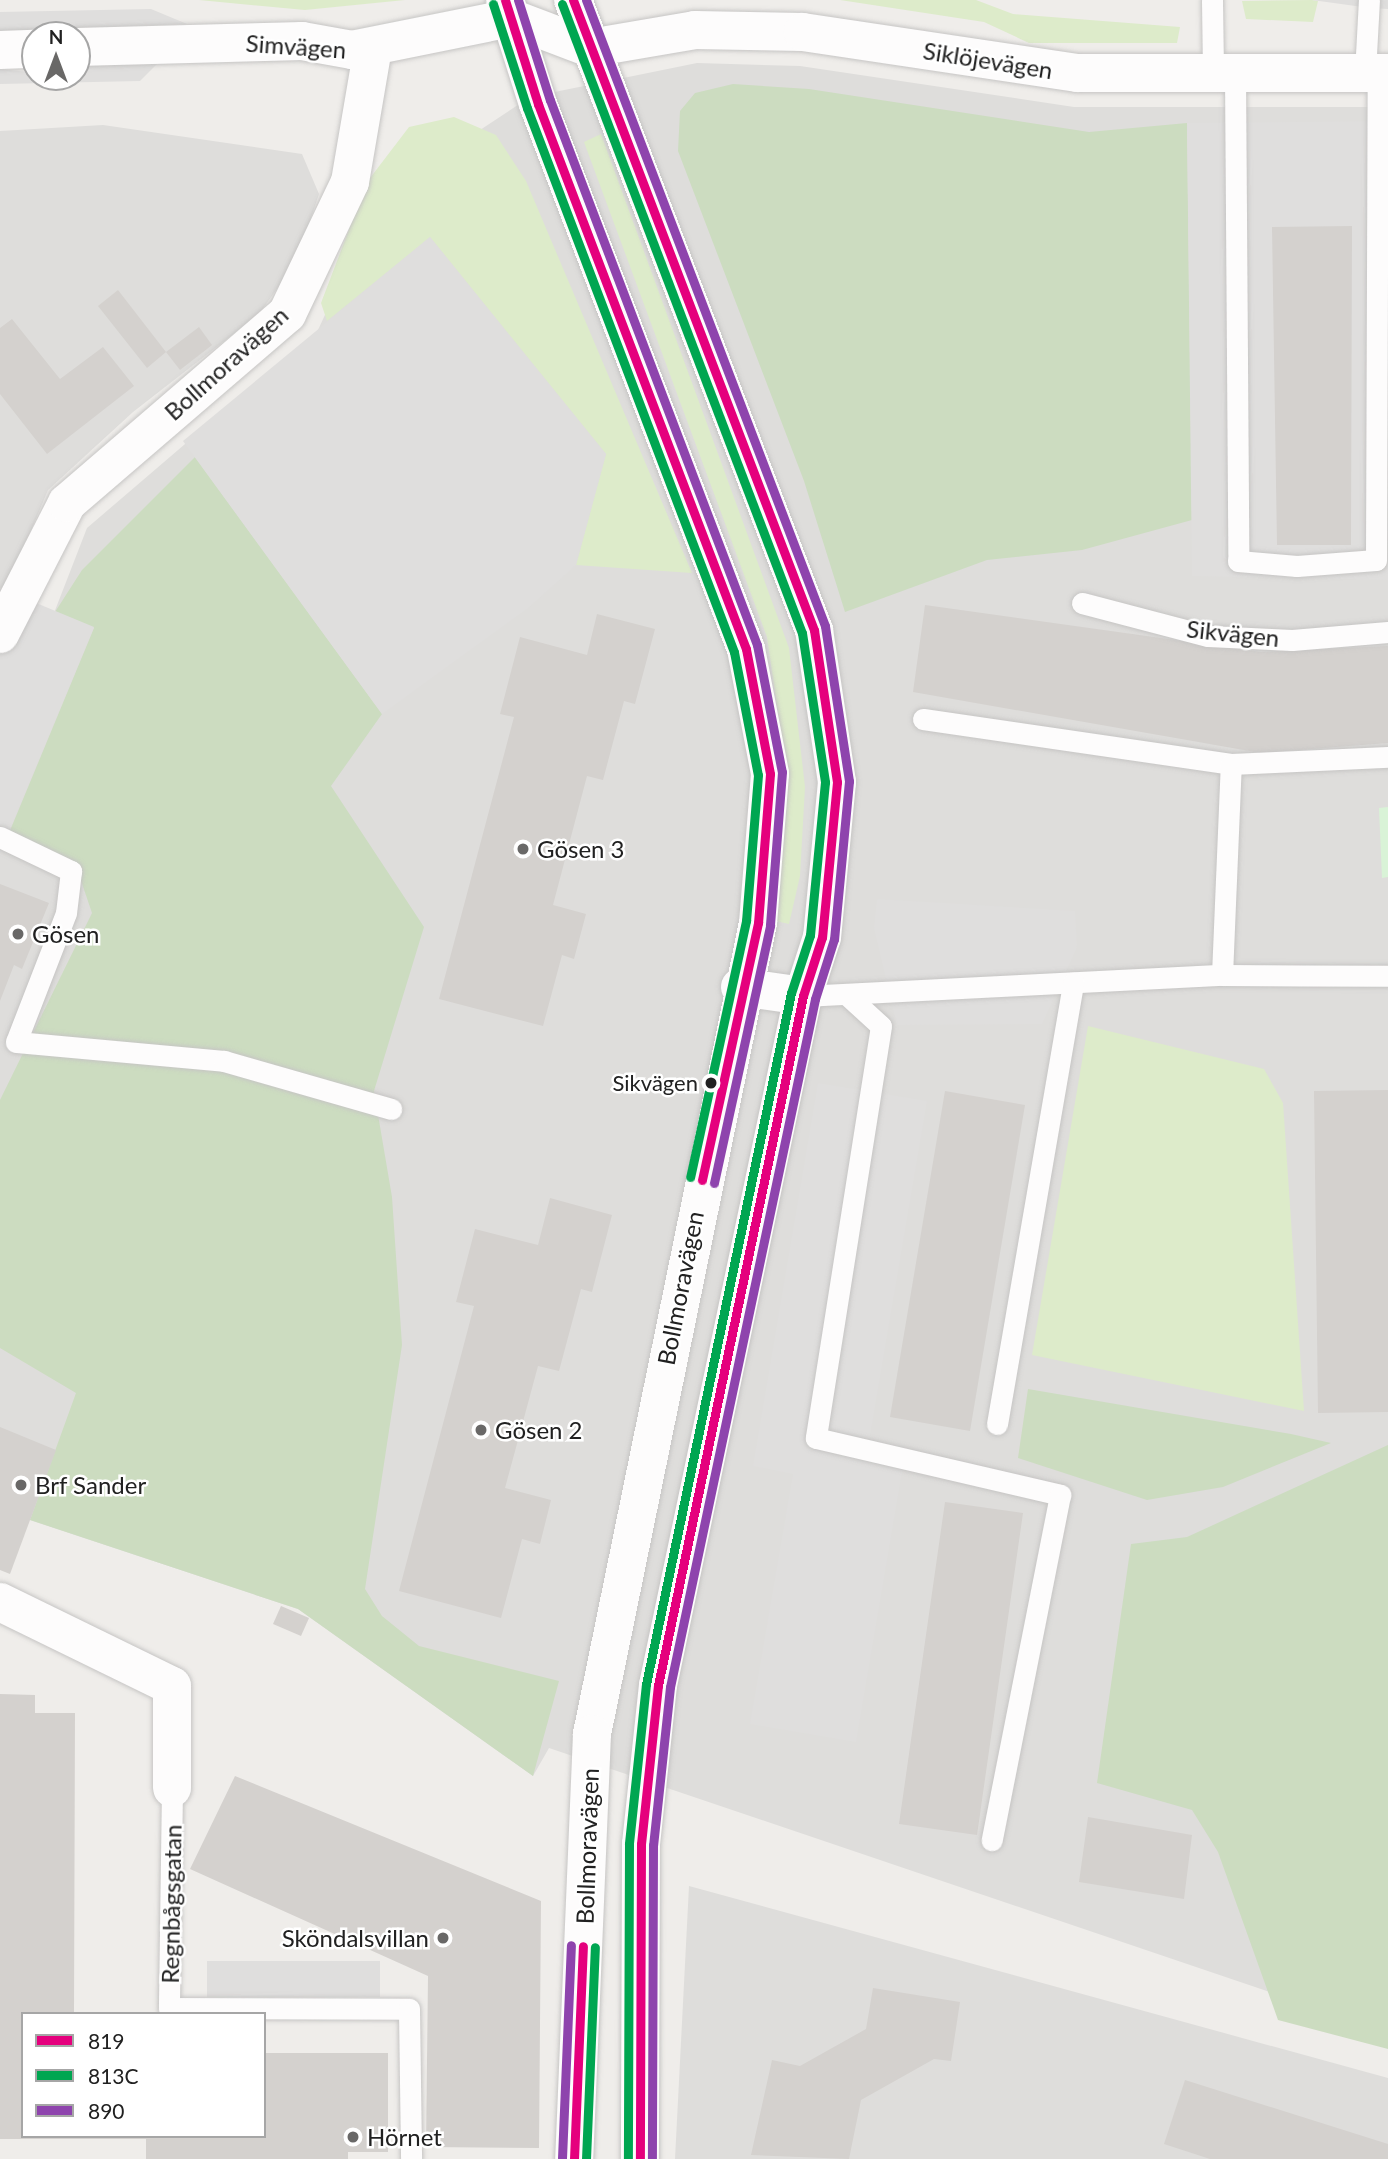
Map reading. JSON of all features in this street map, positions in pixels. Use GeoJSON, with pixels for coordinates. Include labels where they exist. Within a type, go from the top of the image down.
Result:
{"type":"FeatureCollection","features":[{"type":"Feature","properties":{"kind":"street"},"geometry":{"type":"LineString","coordinates":[[573,0],[814,630],[836,782],[822,937],[803,996],[658,1685],[641,1844],[640,2159]]}},
{"type":"Feature","properties":{"kind":"street"},"geometry":{"type":"LineString","coordinates":[[508,9],[590,48]]}},
{"type":"Feature","properties":{"kind":"street","name":"Simvägen"},"geometry":{"type":"LineString","coordinates":[[91,47],[302,41],[373,48],[508,9]]}},
{"type":"Feature","properties":{"kind":"street","name":"Bollmoravägen"},"geometry":{"type":"LineString","coordinates":[[508,9],[538,104],[746,649],[770,774],[758,923],[740,987],[592,1734],[574,2159]]}},
{"type":"Feature","properties":{"kind":"street","name":"Siklöjevägen"},"geometry":{"type":"LineString","coordinates":[[590,48],[695,30],[803,33],[1077,73],[1377,73]]}},
{"type":"Feature","properties":{"kind":"street","name":"Bollmoravägen"},"geometry":{"type":"LineString","coordinates":[[0,634],[67,503],[287,314],[350,182],[373,48]]}},
{"type":"Feature","properties":{"kind":"street"},"geometry":{"type":"LineString","coordinates":[[0,50],[21,49]]}},
{"type":"Feature","properties":{"kind":"street"},"geometry":{"type":"LineString","coordinates":[[740,987],[803,996]]}},
{"type":"Feature","properties":{"kind":"street"},"geometry":{"type":"LineString","coordinates":[[0,1602],[172,1686],[172,1788]]}},
{"type":"Feature","properties":{"kind":"lane"},"geometry":{"type":"LineString","coordinates":[[1212,0],[1224,73],[1238,561],[1297,566],[1376,561],[1382,391],[1377,73],[1369,0]]}},
{"type":"Feature","properties":{"kind":"lane","name":"Sikvägen"},"geometry":{"type":"LineString","coordinates":[[1082,603],[1208,636],[1292,640],[1388,632]]}},
{"type":"Feature","properties":{"kind":"lane"},"geometry":{"type":"LineString","coordinates":[[923,719],[1231,764],[1388,757]]}},
{"type":"Feature","properties":{"kind":"lane"},"geometry":{"type":"LineString","coordinates":[[1222,975],[1231,764]]}},
{"type":"Feature","properties":{"kind":"lane"},"geometry":{"type":"LineString","coordinates":[[0,837],[71,871],[66,913],[16,1042],[224,1061],[391,1109]]}},
{"type":"Feature","properties":{"kind":"lane"},"geometry":{"type":"LineString","coordinates":[[803,996],[1222,975],[1388,976]]}},
{"type":"Feature","properties":{"kind":"lane"},"geometry":{"type":"LineString","coordinates":[[997,1424],[1073,982]]}},
{"type":"Feature","properties":{"kind":"lane"},"geometry":{"type":"LineString","coordinates":[[846,994],[881,1027],[816,1438],[1059,1495],[992,1840]]}},
{"type":"Feature","properties":{"kind":"lane","name":"Regnbågsgatan"},"geometry":{"type":"LineString","coordinates":[[172,1788],[169,2008],[410,2009],[411,2159]]}},
{"type":"Feature","properties":{"kind":"shaded area"},"geometry":{"type":"Polygon","coordinates":[[[1312,0],[1388,0],[1388,9],[1370,8],[1312,0]]]}},
{"type":"Feature","properties":{"kind":"shaded area"},"geometry":{"type":"Polygon","coordinates":[[[151,9],[187,24],[91,28],[91,21],[21,21],[21,30],[0,31],[0,12],[151,9]]]}},
{"type":"Feature","properties":{"kind":"shaded area"},"geometry":{"type":"Polygon","coordinates":[[[697,63],[800,66],[1074,107],[1388,107],[1388,2032],[549,1748],[533,1776],[298,1609],[30,1520],[0,1532],[0,752],[87,528],[318,330],[380,196],[530,97],[697,63]]]}},
{"type":"Feature","properties":{"kind":"shaded area"},"geometry":{"type":"Polygon","coordinates":[[[157,64],[140,81],[91,82],[91,66],[157,64]]]}},
{"type":"Feature","properties":{"kind":"shaded area"},"geometry":{"type":"Polygon","coordinates":[[[0,69],[21,71],[21,84],[0,84],[0,69]]]}},
{"type":"Feature","properties":{"kind":"shaded area"},"geometry":{"type":"Polygon","coordinates":[[[1388,121],[1388,580],[1192,576],[1187,123],[1388,121]]]}},
{"type":"Feature","properties":{"kind":"shaded area"},"geometry":{"type":"Polygon","coordinates":[[[103,125],[302,154],[319,194],[296,262],[259,314],[133,412],[48,490],[6,590],[0,588],[0,131],[103,125]]]}},
{"type":"Feature","properties":{"kind":"shaded area"},"geometry":{"type":"Polygon","coordinates":[[[430,237],[606,454],[576,565],[528,608],[382,714],[183,441],[430,237]]]}},
{"type":"Feature","properties":{"kind":"shaded area"},"geometry":{"type":"Polygon","coordinates":[[[0,588],[94,627],[0,853],[0,588]]]}},
{"type":"Feature","properties":{"kind":"shaded area"},"geometry":{"type":"Polygon","coordinates":[[[877,899],[1075,911],[1077,947],[1042,1024],[897,1025],[874,928],[877,899]]]}},
{"type":"Feature","properties":{"kind":"shaded area"},"geometry":{"type":"Polygon","coordinates":[[[818,1083],[927,1101],[868,1447],[905,1454],[856,1742],[750,1724],[793,1474],[753,1466],[818,1083]]]}},
{"type":"Feature","properties":{"kind":"shaded area"},"geometry":{"type":"Polygon","coordinates":[[[689,1886],[1388,2078],[1388,2159],[675,2159],[689,1886]]]}},
{"type":"Feature","properties":{"kind":"shaded area"},"geometry":{"type":"Polygon","coordinates":[[[207,1961],[380,1961],[380,1997],[207,1997],[207,1961]]]}},
{"type":"Feature","properties":{"kind":"green space"},"geometry":{"type":"Polygon","coordinates":[[[199,0],[405,0],[305,10],[199,0]]]}},
{"type":"Feature","properties":{"kind":"green space"},"geometry":{"type":"Polygon","coordinates":[[[840,0],[976,0],[1013,14],[1180,27],[1177,43],[1029,43],[984,22],[840,0]]]}},
{"type":"Feature","properties":{"kind":"green space"},"geometry":{"type":"Polygon","coordinates":[[[1242,1],[1318,1],[1313,22],[1246,19],[1242,1]]]}},
{"type":"Feature","properties":{"kind":"green space"},"geometry":{"type":"Polygon","coordinates":[[[733,84],[809,89],[1089,132],[1187,123],[1192,520],[1082,550],[987,560],[845,612],[804,481],[678,151],[680,111],[695,93],[733,84]]]}},
{"type":"Feature","properties":{"kind":"green space"},"geometry":{"type":"Polygon","coordinates":[[[454,117],[496,135],[526,181],[692,573],[576,565],[606,454],[430,237],[327,321],[321,303],[367,182],[409,127],[454,117]]]}},
{"type":"Feature","properties":{"kind":"green space"},"geometry":{"type":"Polygon","coordinates":[[[601,134],[789,648],[805,787],[800,876],[789,924],[776,921],[787,776],[767,637],[584,142],[601,134]]]}},
{"type":"Feature","properties":{"kind":"green space"},"geometry":{"type":"Polygon","coordinates":[[[195,457],[382,714],[331,786],[424,927],[374,1091],[392,1197],[402,1345],[365,1589],[382,1616],[419,1646],[559,1681],[533,1776],[298,1609],[30,1520],[76,1393],[0,1348],[0,1100],[92,913],[75,863],[9,833],[94,628],[55,612],[82,570],[195,457]]]}},
{"type":"Feature","properties":{"kind":"green space"},"geometry":{"type":"Polygon","coordinates":[[[1388,807],[1388,877],[1382,878],[1379,808],[1388,807]]]}},
{"type":"Feature","properties":{"kind":"green space"},"geometry":{"type":"Polygon","coordinates":[[[1088,1026],[1264,1069],[1283,1103],[1304,1411],[1032,1355],[1088,1026]]]}},
{"type":"Feature","properties":{"kind":"green space"},"geometry":{"type":"Polygon","coordinates":[[[1028,1389],[1331,1443],[1223,1487],[1147,1500],[1018,1458],[1028,1389]]]}},
{"type":"Feature","properties":{"kind":"green space"},"geometry":{"type":"Polygon","coordinates":[[[1388,1445],[1388,2049],[1278,2020],[1218,1852],[1192,1810],[1097,1783],[1131,1544],[1187,1537],[1388,1445]]]}},
{"type":"Feature","properties":{"kind":"building"},"geometry":{"type":"Polygon","coordinates":[[[1352,226],[1351,545],[1277,545],[1272,227],[1352,226]]]}},
{"type":"Feature","properties":{"kind":"building"},"geometry":{"type":"Polygon","coordinates":[[[118,290],[166,352],[147,368],[98,306],[118,290]]]}},
{"type":"Feature","properties":{"kind":"building"},"geometry":{"type":"Polygon","coordinates":[[[12,319],[60,379],[103,347],[134,386],[47,454],[0,394],[0,328],[12,319]]]}},
{"type":"Feature","properties":{"kind":"building"},"geometry":{"type":"Polygon","coordinates":[[[199,327],[212,345],[180,370],[166,352],[199,327]]]}},
{"type":"Feature","properties":{"kind":"building"},"geometry":{"type":"Polygon","coordinates":[[[925,605],[1261,652],[1388,646],[1388,743],[1261,753],[913,692],[925,605]]]}},
{"type":"Feature","properties":{"kind":"building","name":"Gösen 3"},"geometry":{"type":"Polygon","coordinates":[[[597,614],[655,629],[635,704],[624,701],[603,780],[587,776],[553,905],[586,914],[574,959],[562,955],[543,1026],[439,999],[514,717],[500,714],[520,637],[587,655],[597,614]]]}},
{"type":"Feature","properties":{"kind":"building","name":"Gösen"},"geometry":{"type":"Polygon","coordinates":[[[0,884],[49,903],[22,969],[14,965],[0,1001],[0,884]]]}},
{"type":"Feature","properties":{"kind":"building"},"geometry":{"type":"Polygon","coordinates":[[[1388,1090],[1388,1412],[1318,1413],[1314,1091],[1388,1090]]]}},
{"type":"Feature","properties":{"kind":"building"},"geometry":{"type":"Polygon","coordinates":[[[945,1091],[1025,1105],[970,1431],[890,1417],[945,1091]]]}},
{"type":"Feature","properties":{"kind":"building","name":"Gösen 2"},"geometry":{"type":"Polygon","coordinates":[[[550,1198],[612,1215],[592,1292],[581,1289],[559,1371],[538,1366],[505,1488],[551,1500],[540,1544],[522,1539],[501,1618],[399,1591],[474,1306],[456,1302],[475,1229],[538,1245],[550,1198]]]}},
{"type":"Feature","properties":{"kind":"building","name":"Brf Sander"},"geometry":{"type":"Polygon","coordinates":[[[0,1427],[56,1450],[10,1574],[0,1570],[0,1427]]]}},
{"type":"Feature","properties":{"kind":"building"},"geometry":{"type":"Polygon","coordinates":[[[945,1502],[1023,1513],[977,1835],[899,1824],[945,1502]]]}},
{"type":"Feature","properties":{"kind":"building"},"geometry":{"type":"Polygon","coordinates":[[[281,1606],[309,1618],[301,1636],[273,1624],[281,1606]]]}},
{"type":"Feature","properties":{"kind":"building"},"geometry":{"type":"Polygon","coordinates":[[[0,1694],[35,1695],[35,1713],[75,1713],[74,2012],[21,2012],[21,2138],[266,2138],[266,2053],[388,2053],[388,2152],[348,2152],[348,2159],[146,2159],[146,2139],[0,2139],[0,1694]]]}},
{"type":"Feature","properties":{"kind":"building","name":"Sköndalsvillan"},"geometry":{"type":"Polygon","coordinates":[[[235,1776],[541,1901],[539,2148],[426,2147],[428,1976],[190,1869],[235,1776]]]}},
{"type":"Feature","properties":{"kind":"building"},"geometry":{"type":"Polygon","coordinates":[[[1088,1817],[1192,1835],[1184,1899],[1079,1882],[1088,1817]]]}},
{"type":"Feature","properties":{"kind":"building"},"geometry":{"type":"Polygon","coordinates":[[[873,1988],[960,2002],[951,2061],[934,2059],[861,2100],[849,2159],[751,2155],[772,2060],[800,2066],[866,2029],[873,1988]]]}},
{"type":"Feature","properties":{"kind":"building"},"geometry":{"type":"Polygon","coordinates":[[[1185,2080],[1388,2144],[1388,2159],[1210,2159],[1164,2144],[1185,2080]]]}},
{"type":"Feature","properties":{"kind":"transit line","name":"819"},"geometry":{"type":"LineString","coordinates":[[505,0],[538,104],[746,649],[770,774],[758,923],[702,1180]]}},
{"type":"Feature","properties":{"kind":"transit line","name":"890"},"geometry":{"type":"LineString","coordinates":[[518,0],[550,100],[757,645],[782,772],[770,926],[714,1183]]}},
{"type":"Feature","properties":{"kind":"transit line","name":"819"},"geometry":{"type":"LineString","coordinates":[[573,0],[814,630],[837,782],[822,937],[803,996],[658,1685],[641,1844],[640,2159]]}},
{"type":"Feature","properties":{"kind":"transit line","name":"890"},"geometry":{"type":"LineString","coordinates":[[586,0],[825,626],[849,781],[834,939],[815,999],[670,1687],[653,1845],[652,2159]]}},
{"type":"Feature","properties":{"kind":"transit line","name":"813C"},"geometry":{"type":"LineString","coordinates":[[493,4],[527,108],[734,652],[758,775],[746,921],[690,1177]]}},
{"type":"Feature","properties":{"kind":"transit line","name":"813C"},"geometry":{"type":"LineString","coordinates":[[562,4],[802,633],[825,782],[810,935],[791,993],[646,1684],[629,1844],[628,2159]]}},
{"type":"Feature","properties":{"kind":"transit line","name":"890"},"geometry":{"type":"LineString","coordinates":[[562,2158],[571,1945]]}},
{"type":"Feature","properties":{"kind":"transit line","name":"819"},"geometry":{"type":"LineString","coordinates":[[574,2159],[583,1946]]}},
{"type":"Feature","properties":{"kind":"transit line","name":"813C"},"geometry":{"type":"LineString","coordinates":[[586,2159],[595,1947]]}},
{"type":"Feature","properties":{"kind":"place","name":"Gösen 3"},"geometry":{"type":"Point","coordinates":[523,849]}},
{"type":"Feature","properties":{"kind":"place","name":"Gösen"},"geometry":{"type":"Point","coordinates":[18,934]}},
{"type":"Feature","properties":{"kind":"place","name":"Sikvägen"},"geometry":{"type":"Point","coordinates":[711,1083]}},
{"type":"Feature","properties":{"kind":"place","name":"Gösen 2"},"geometry":{"type":"Point","coordinates":[481,1430]}},
{"type":"Feature","properties":{"kind":"place","name":"Brf Sander"},"geometry":{"type":"Point","coordinates":[21,1485]}},
{"type":"Feature","properties":{"kind":"place","name":"Sköndalsvillan"},"geometry":{"type":"Point","coordinates":[443,1938]}},
{"type":"Feature","properties":{"kind":"place","name":"Hörnet"},"geometry":{"type":"Point","coordinates":[353,2137]}}]}
